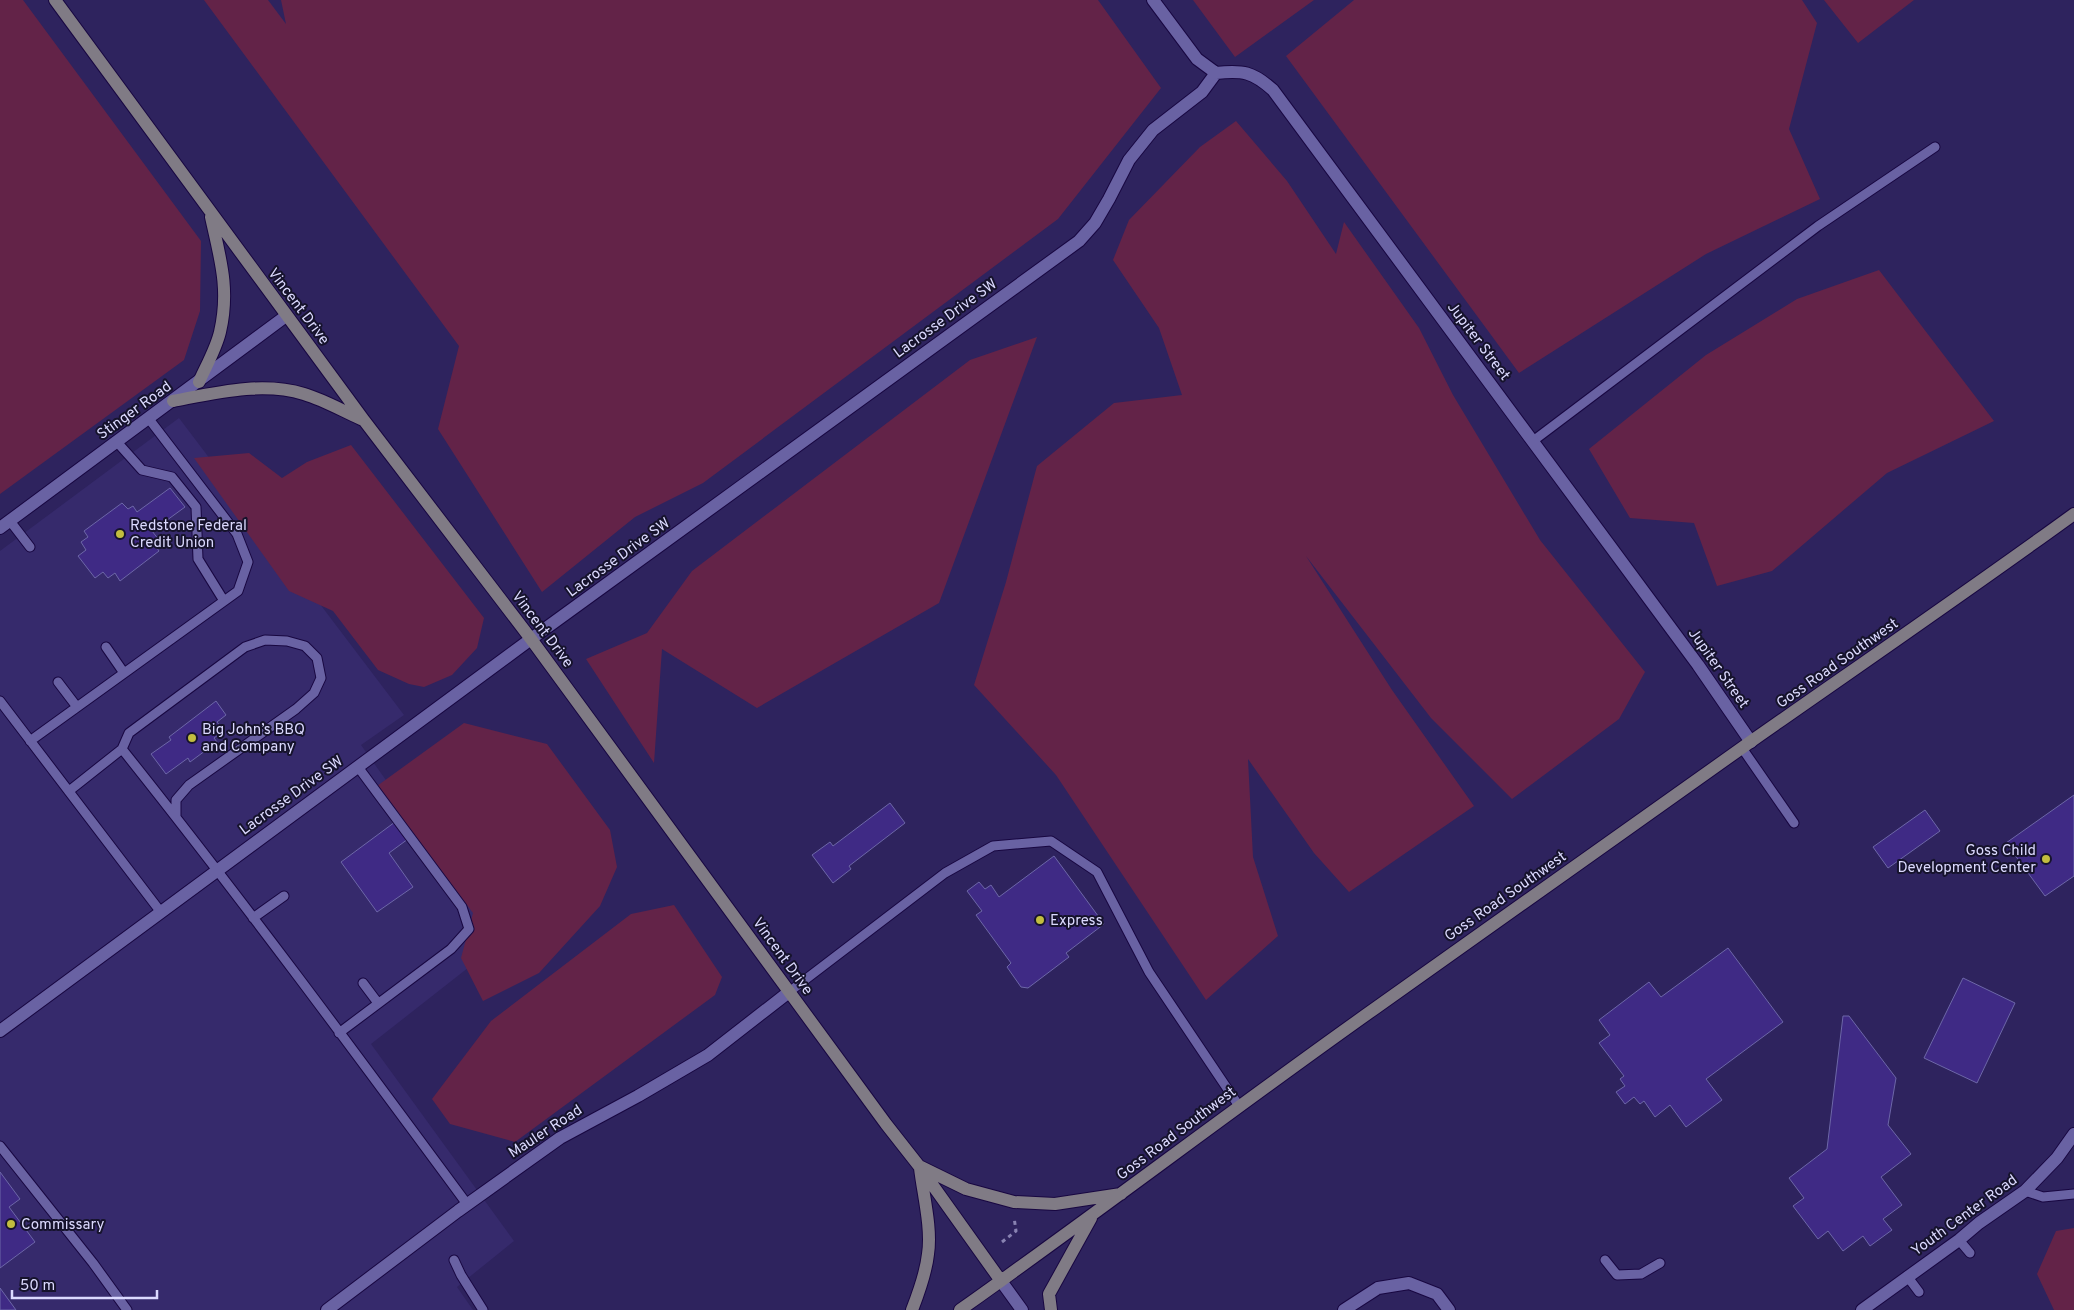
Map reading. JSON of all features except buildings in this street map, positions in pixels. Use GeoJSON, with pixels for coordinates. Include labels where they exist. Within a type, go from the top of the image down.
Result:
{"type":"FeatureCollection","features":[{"type":"Feature","properties":{"kind":"street","name":"Vincent Drive"},"geometry":{"type":"LineString","coordinates":[[55,0],[286,316],[531,639],[789,992],[919,1166],[1001,1281]]}},
{"type":"Feature","properties":{"kind":"street"},"geometry":{"type":"LineString","coordinates":[[1153,0],[1196,59],[1216,73]]}},
{"type":"Feature","properties":{"kind":"street","name":"Jupiter Street"},"geometry":{"type":"LineString","coordinates":[[1216,73],[1240,70],[1260,78],[1273,90],[1698,665],[1747,745]]}},
{"type":"Feature","properties":{"kind":"street","name":"Lacrosse Drive SW"},"geometry":{"type":"LineString","coordinates":[[0,1031],[160,911],[531,639],[1079,241],[1095,222],[1109,199],[1128,160],[1153,130],[1202,92],[1216,73]]}},
{"type":"Feature","properties":{"kind":"street"},"geometry":{"type":"LineString","coordinates":[[199,382],[220,333],[225,303],[225,279],[210,212]]}},
{"type":"Feature","properties":{"kind":"street","name":"Stinger Road"},"geometry":{"type":"LineString","coordinates":[[5,525],[286,316]]}},
{"type":"Feature","properties":{"kind":"street"},"geometry":{"type":"LineString","coordinates":[[173,401],[220,392],[266,388],[304,394],[363,419]]}},
{"type":"Feature","properties":{"kind":"street","name":"Goss Road Southwest"},"geometry":{"type":"LineString","coordinates":[[960,1310],[1122,1194],[1238,1106],[1747,745],[1954,601],[2074,514]]}},
{"type":"Feature","properties":{"kind":"street","name":"Mauler Road"},"geometry":{"type":"LineString","coordinates":[[327,1310],[467,1204],[560,1138],[638,1096],[708,1055],[789,992]]}},
{"type":"Feature","properties":{"kind":"street","name":"Youth Center Road"},"geometry":{"type":"LineString","coordinates":[[1862,1310],[2025,1191],[2057,1158],[2074,1134]]}},
{"type":"Feature","properties":{"kind":"street"},"geometry":{"type":"LineString","coordinates":[[919,1166],[966,1189],[1014,1202],[1055,1204],[1122,1194]]}},
{"type":"Feature","properties":{"kind":"street"},"geometry":{"type":"LineString","coordinates":[[912,1310],[929,1252],[927,1218],[919,1166]]}},
{"type":"Feature","properties":{"kind":"street"},"geometry":{"type":"LineString","coordinates":[[1051,1310],[1049,1294],[1092,1216]]}},
{"type":"Feature","properties":{"kind":"street"},"geometry":{"type":"LineString","coordinates":[[1001,1281],[1022,1310]]}},
{"type":"Feature","properties":{"kind":"street"},"geometry":{"type":"LineString","coordinates":[[1344,1310],[1378,1288],[1409,1283],[1437,1294],[1449,1310]]}},
{"type":"Feature","properties":{"kind":"lane"},"geometry":{"type":"LineString","coordinates":[[1533,441],[1818,226],[1935,146]]}},
{"type":"Feature","properties":{"kind":"lane"},"geometry":{"type":"LineString","coordinates":[[30,741],[238,590],[248,562],[237,534],[149,419]]}},
{"type":"Feature","properties":{"kind":"lane"},"geometry":{"type":"LineString","coordinates":[[117,442],[142,470],[172,477],[196,507],[198,558],[224,601]]}},
{"type":"Feature","properties":{"kind":"lane"},"geometry":{"type":"LineString","coordinates":[[5,525],[30,547]]}},
{"type":"Feature","properties":{"kind":"lane"},"geometry":{"type":"LineString","coordinates":[[69,791],[122,749],[128,733],[245,647],[265,640],[287,640],[305,646],[317,658],[321,678],[314,693],[296,709],[189,786],[176,800],[176,816]]}},
{"type":"Feature","properties":{"kind":"lane"},"geometry":{"type":"LineString","coordinates":[[106,647],[124,673]]}},
{"type":"Feature","properties":{"kind":"lane"},"geometry":{"type":"LineString","coordinates":[[58,682],[76,707]]}},
{"type":"Feature","properties":{"kind":"lane"},"geometry":{"type":"LineString","coordinates":[[0,701],[160,911]]}},
{"type":"Feature","properties":{"kind":"lane"},"geometry":{"type":"LineString","coordinates":[[1747,745],[1794,823]]}},
{"type":"Feature","properties":{"kind":"lane"},"geometry":{"type":"LineString","coordinates":[[122,749],[217,870],[467,1204]]}},
{"type":"Feature","properties":{"kind":"lane"},"geometry":{"type":"LineString","coordinates":[[339,1033],[451,949],[469,929],[462,907],[358,767]]}},
{"type":"Feature","properties":{"kind":"lane"},"geometry":{"type":"LineString","coordinates":[[789,992],[945,873],[993,846],[1051,841],[1097,872],[1149,972],[1238,1106]]}},
{"type":"Feature","properties":{"kind":"lane"},"geometry":{"type":"LineString","coordinates":[[253,918],[284,896]]}},
{"type":"Feature","properties":{"kind":"lane"},"geometry":{"type":"LineString","coordinates":[[364,983],[378,1003]]}},
{"type":"Feature","properties":{"kind":"lane"},"geometry":{"type":"LineString","coordinates":[[0,1146],[127,1310]]}},
{"type":"Feature","properties":{"kind":"lane"},"geometry":{"type":"LineString","coordinates":[[2025,1191],[2043,1197],[2074,1194]]}},
{"type":"Feature","properties":{"kind":"lane"},"geometry":{"type":"LineString","coordinates":[[1959,1240],[1970,1253]]}},
{"type":"Feature","properties":{"kind":"lane"},"geometry":{"type":"LineString","coordinates":[[454,1260],[483,1310]]}},
{"type":"Feature","properties":{"kind":"lane"},"geometry":{"type":"LineString","coordinates":[[1605,1260],[1617,1275],[1641,1274],[1660,1263]]}},
{"type":"Feature","properties":{"kind":"lane"},"geometry":{"type":"LineString","coordinates":[[1907,1276],[1919,1292]]}},
{"type":"Feature","properties":{"kind":"path"},"geometry":{"type":"LineString","coordinates":[[1002,1242],[1016,1231],[1014,1214]]}},
{"type":"Feature","properties":{"kind":"shaded area"},"geometry":{"type":"Polygon","coordinates":[[[0,0],[23,0],[201,241],[200,311],[184,360],[0,494],[0,0]]]}},
{"type":"Feature","properties":{"kind":"shaded area"},"geometry":{"type":"Polygon","coordinates":[[[204,0],[268,0],[286,24],[281,0],[1098,0],[1161,88],[1058,219],[703,483],[635,517],[542,592],[438,429],[459,346],[204,0]]]}},
{"type":"Feature","properties":{"kind":"shaded area"},"geometry":{"type":"Polygon","coordinates":[[[1193,0],[1314,0],[1235,57],[1193,0]]]}},
{"type":"Feature","properties":{"kind":"shaded area"},"geometry":{"type":"Polygon","coordinates":[[[1354,0],[1802,0],[1817,23],[1789,129],[1820,199],[1706,254],[1519,373],[1286,56],[1354,0]]]}},
{"type":"Feature","properties":{"kind":"shaded area"},"geometry":{"type":"Polygon","coordinates":[[[1824,0],[1914,0],[1858,43],[1824,0]]]}},
{"type":"Feature","properties":{"kind":"shaded area"},"geometry":{"type":"Polygon","coordinates":[[[1236,121],[1287,181],[1336,254],[1344,222],[1419,328],[1453,395],[1540,540],[1645,672],[1619,719],[1512,799],[1431,718],[1306,556],[1392,690],[1474,806],[1349,892],[1314,853],[1248,759],[1253,857],[1278,936],[1206,1000],[1056,775],[974,685],[1006,582],[1037,466],[1114,403],[1182,395],[1159,328],[1113,260],[1129,220],[1200,147],[1236,121]]]}},
{"type":"Feature","properties":{"kind":"shaded area"},"geometry":{"type":"Polygon","coordinates":[[[1879,270],[1994,421],[1887,473],[1772,571],[1717,586],[1694,523],[1630,518],[1589,449],[1706,355],[1797,299],[1879,270]]]}},
{"type":"Feature","properties":{"kind":"shaded area"},"geometry":{"type":"Polygon","coordinates":[[[1037,337],[939,603],[757,708],[662,649],[654,763],[586,659],[647,633],[692,571],[970,360],[1037,337]]]}},
{"type":"Feature","properties":{"kind":"shaded area"},"geometry":{"type":"Polygon","coordinates":[[[179,418],[404,715],[361,745],[501,942],[371,1044],[514,1241],[457,1287],[473,1310],[0,1310],[0,551],[179,418]]]}},
{"type":"Feature","properties":{"kind":"shaded area"},"geometry":{"type":"Polygon","coordinates":[[[351,445],[484,618],[477,648],[452,675],[424,687],[409,684],[378,670],[333,611],[289,591],[194,458],[249,453],[282,478],[307,462],[351,445]]]}},
{"type":"Feature","properties":{"kind":"shaded area"},"geometry":{"type":"Polygon","coordinates":[[[464,723],[547,744],[610,830],[617,867],[600,906],[539,973],[483,1001],[461,958],[473,913],[377,786],[464,723]]]}},
{"type":"Feature","properties":{"kind":"shaded area"},"geometry":{"type":"Polygon","coordinates":[[[674,905],[722,977],[715,995],[515,1142],[450,1124],[432,1099],[491,1021],[631,914],[674,905]]]}},
{"type":"Feature","properties":{"kind":"shaded area"},"geometry":{"type":"Polygon","coordinates":[[[2074,1228],[2074,1310],[2054,1310],[2037,1274],[2056,1231],[2074,1228]]]}},
{"type":"Feature","properties":{"kind":"place","name":"Redstone Federal Credit Union"},"geometry":{"type":"Point","coordinates":[120,534]}},
{"type":"Feature","properties":{"kind":"place","name":"Big John’s BBQ and Company"},"geometry":{"type":"Point","coordinates":[192,738]}},
{"type":"Feature","properties":{"kind":"place","name":"Goss Child Development Center"},"geometry":{"type":"Point","coordinates":[2046,859]}},
{"type":"Feature","properties":{"kind":"place","name":"Express"},"geometry":{"type":"Point","coordinates":[1040,920]}},
{"type":"Feature","properties":{"kind":"place","name":"Commissary"},"geometry":{"type":"Point","coordinates":[11,1224]}}]}
